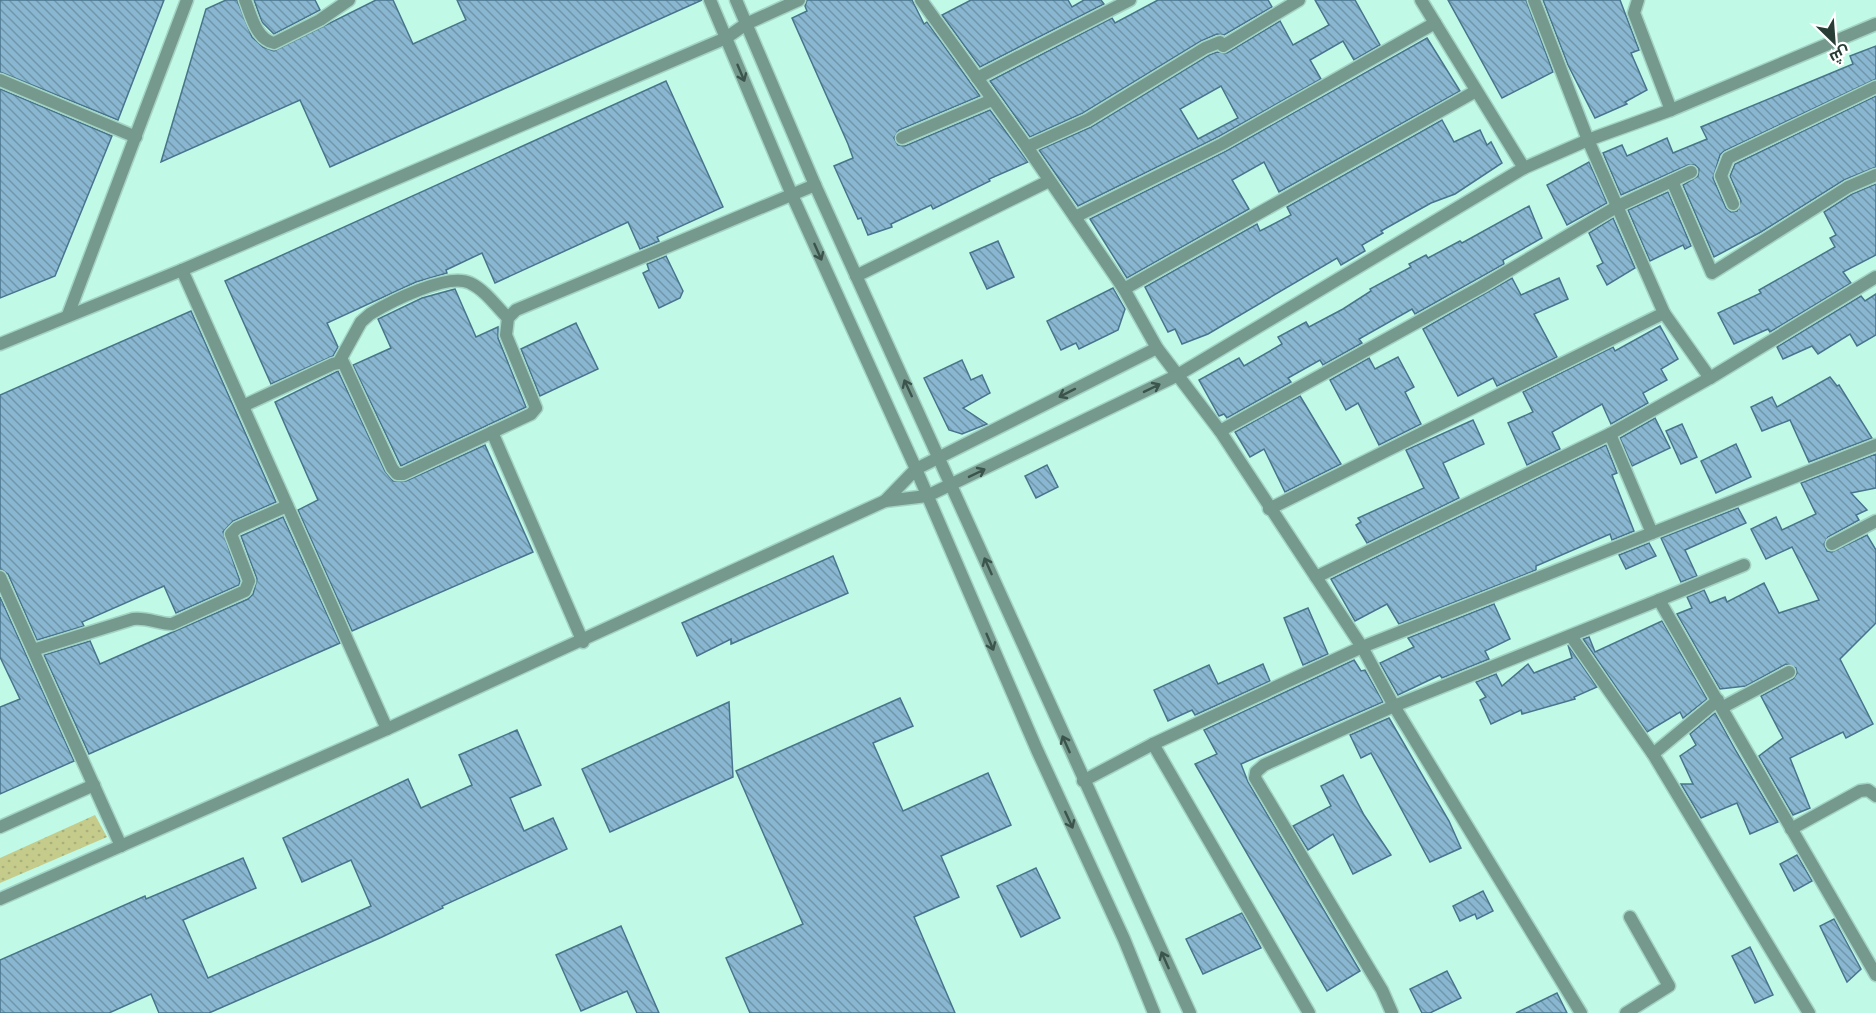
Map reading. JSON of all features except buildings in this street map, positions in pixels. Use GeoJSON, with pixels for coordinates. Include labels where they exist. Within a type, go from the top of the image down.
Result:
{"type":"FeatureCollection","features":[{"type":"Feature","properties":{"kind":"street"},"geometry":{"type":"LineString","coordinates":[[68,315],[187,0]]}},
{"type":"Feature","properties":{"kind":"street"},"geometry":{"type":"LineString","coordinates":[[245,0],[258,31],[263,38],[273,43],[320,20],[349,0]]}},
{"type":"Feature","properties":{"kind":"street"},"geometry":{"type":"LineString","coordinates":[[710,0],[792,195],[916,468],[1154,1013]]}},
{"type":"Feature","properties":{"kind":"street"},"geometry":{"type":"LineString","coordinates":[[736,0],[856,276],[1190,1013]]}},
{"type":"Feature","properties":{"kind":"street"},"geometry":{"type":"LineString","coordinates":[[0,344],[183,270],[726,38],[746,24],[799,0]]}},
{"type":"Feature","properties":{"kind":"street"},"geometry":{"type":"LineString","coordinates":[[977,78],[1130,0]]}},
{"type":"Feature","properties":{"kind":"street"},"geometry":{"type":"LineString","coordinates":[[1027,147],[1087,120],[1147,86],[1205,48],[1220,42],[1223,46],[1299,0]]}},
{"type":"Feature","properties":{"kind":"street"},"geometry":{"type":"LineString","coordinates":[[1421,0],[1524,168]]}},
{"type":"Feature","properties":{"kind":"street"},"geometry":{"type":"LineString","coordinates":[[1534,0],[1588,140],[1664,313],[1710,378]]}},
{"type":"Feature","properties":{"kind":"street"},"geometry":{"type":"LineString","coordinates":[[1638,0],[1634,13],[1671,110]]}},
{"type":"Feature","properties":{"kind":"street"},"geometry":{"type":"LineString","coordinates":[[926,2],[1124,289],[1157,348],[1176,376],[1220,431],[1269,509],[1362,647],[1394,706],[1581,1013]]}},
{"type":"Feature","properties":{"kind":"street"},"geometry":{"type":"LineString","coordinates":[[1075,217],[1222,144],[1436,23]]}},
{"type":"Feature","properties":{"kind":"street"},"geometry":{"type":"LineString","coordinates":[[0,899],[583,642],[885,501],[927,496],[952,485],[1176,376],[1524,168],[1588,140],[1671,110],[1876,24]]}},
{"type":"Feature","properties":{"kind":"street"},"geometry":{"type":"LineString","coordinates":[[0,80],[136,137]]}},
{"type":"Feature","properties":{"kind":"street"},"geometry":{"type":"LineString","coordinates":[[1733,204],[1721,176],[1728,158],[1876,87]]}},
{"type":"Feature","properties":{"kind":"street"},"geometry":{"type":"LineString","coordinates":[[1124,289],[1476,91]]}},
{"type":"Feature","properties":{"kind":"street"},"geometry":{"type":"LineString","coordinates":[[902,138],[992,100]]}},
{"type":"Feature","properties":{"kind":"street"},"geometry":{"type":"LineString","coordinates":[[1220,431],[1471,293],[1618,207],[1691,172]]}},
{"type":"Feature","properties":{"kind":"street"},"geometry":{"type":"LineString","coordinates":[[1672,181],[1712,273],[1848,187],[1876,175]]}},
{"type":"Feature","properties":{"kind":"street"},"geometry":{"type":"LineString","coordinates":[[856,276],[1049,181]]}},
{"type":"Feature","properties":{"kind":"street"},"geometry":{"type":"LineString","coordinates":[[339,362],[346,365],[392,468],[397,474],[403,474],[531,414],[536,408],[506,335],[508,318],[516,310],[816,185]]}},
{"type":"Feature","properties":{"kind":"street"},"geometry":{"type":"LineString","coordinates":[[183,270],[387,729]]}},
{"type":"Feature","properties":{"kind":"street"},"geometry":{"type":"LineString","coordinates":[[1316,578],[1610,434],[1710,378],[1876,277]]}},
{"type":"Feature","properties":{"kind":"street"},"geometry":{"type":"LineString","coordinates":[[243,406],[339,362],[361,322],[370,314],[448,280],[461,280],[480,289],[508,318]]}},
{"type":"Feature","properties":{"kind":"street"},"geometry":{"type":"LineString","coordinates":[[1269,509],[1664,313]]}},
{"type":"Feature","properties":{"kind":"street"},"geometry":{"type":"LineString","coordinates":[[885,501],[916,468],[1157,348]]}},
{"type":"Feature","properties":{"kind":"street"},"geometry":{"type":"LineString","coordinates":[[492,432],[583,642]]}},
{"type":"Feature","properties":{"kind":"street"},"geometry":{"type":"LineString","coordinates":[[1610,434],[1652,532]]}},
{"type":"Feature","properties":{"kind":"street"},"geometry":{"type":"LineString","coordinates":[[1083,781],[1153,744],[1362,647],[1876,444]]}},
{"type":"Feature","properties":{"kind":"street"},"geometry":{"type":"LineString","coordinates":[[33,650],[133,619],[143,618],[162,624],[172,624],[245,591],[249,581],[231,534],[237,528],[287,506]]}},
{"type":"Feature","properties":{"kind":"street"},"geometry":{"type":"LineString","coordinates":[[1832,544],[1876,521]]}},
{"type":"Feature","properties":{"kind":"street"},"geometry":{"type":"LineString","coordinates":[[1392,1013],[1382,990],[1255,778],[1256,772],[1264,765],[1394,706],[1744,565]]}},
{"type":"Feature","properties":{"kind":"street"},"geometry":{"type":"LineString","coordinates":[[0,577],[121,846]]}},
{"type":"Feature","properties":{"kind":"street"},"geometry":{"type":"LineString","coordinates":[[1659,600],[1721,703],[1876,975]]}},
{"type":"Feature","properties":{"kind":"street"},"geometry":{"type":"LineString","coordinates":[[1571,636],[1653,754],[1809,1013]]}},
{"type":"Feature","properties":{"kind":"street"},"geometry":{"type":"LineString","coordinates":[[1653,754],[1721,703],[1789,672]]}},
{"type":"Feature","properties":{"kind":"street"},"geometry":{"type":"LineString","coordinates":[[1153,744],[1310,1013]]}},
{"type":"Feature","properties":{"kind":"street"},"geometry":{"type":"LineString","coordinates":[[0,826],[94,785]]}},
{"type":"Feature","properties":{"kind":"street"},"geometry":{"type":"LineString","coordinates":[[1791,829],[1860,790],[1868,790],[1876,796]]}},
{"type":"Feature","properties":{"kind":"street"},"geometry":{"type":"LineString","coordinates":[[1626,1013],[1669,986],[1630,917]]}},
{"type":"Feature","properties":{"kind":"green space"},"geometry":{"type":"Polygon","coordinates":[[[95,815],[107,837],[0,883],[0,858],[95,815]]]}}]}
